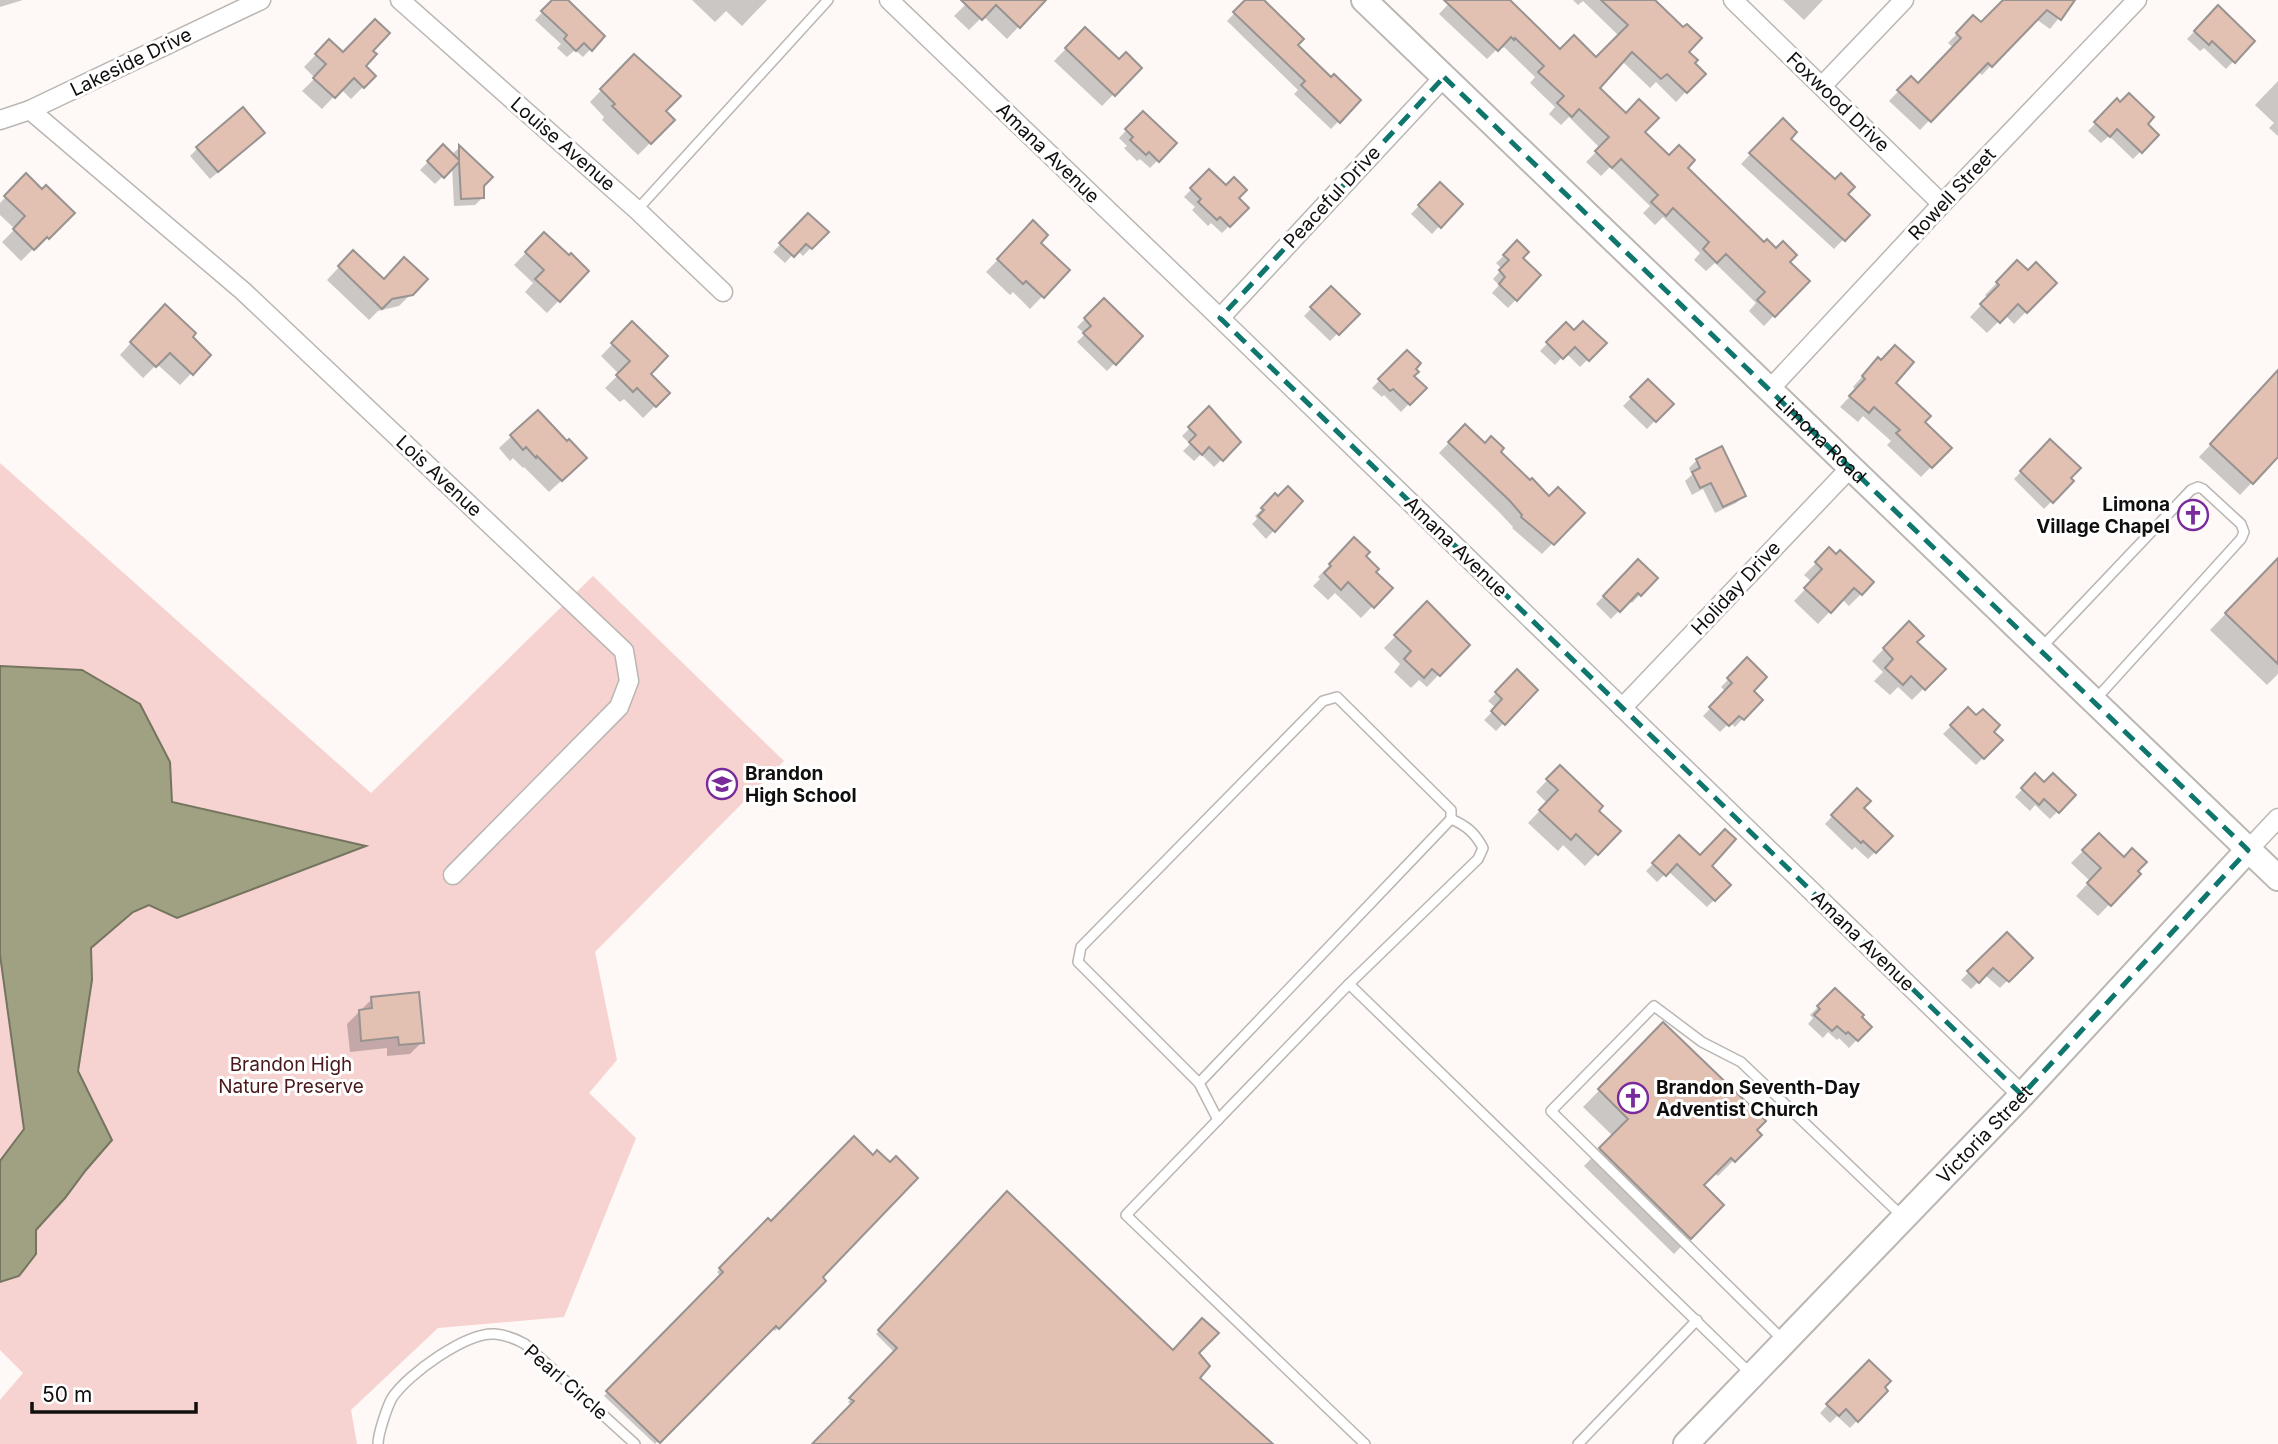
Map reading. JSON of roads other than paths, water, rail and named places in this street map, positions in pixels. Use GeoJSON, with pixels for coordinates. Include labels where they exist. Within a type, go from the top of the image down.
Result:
{"type":"FeatureCollection","features":[{"type":"Feature","properties":{"kind":"street","name":"Lakeside Drive"},"geometry":{"type":"LineString","coordinates":[[0,120],[30,110],[261,0]]}},
{"type":"Feature","properties":{"kind":"street","name":"Louise Avenue"},"geometry":{"type":"LineString","coordinates":[[400,0],[637,210],[723,292]]}},
{"type":"Feature","properties":{"kind":"street","name":"Amana Avenue"},"geometry":{"type":"LineString","coordinates":[[888,0],[2022,1095]]}},
{"type":"Feature","properties":{"kind":"street","name":"Limona Road"},"geometry":{"type":"LineString","coordinates":[[1364,0],[2278,878]]}},
{"type":"Feature","properties":{"kind":"street","name":"Foxwood Drive"},"geometry":{"type":"LineString","coordinates":[[1733,0],[1942,204]]}},
{"type":"Feature","properties":{"kind":"street"},"geometry":{"type":"LineString","coordinates":[[1822,86],[1904,0]]}},
{"type":"Feature","properties":{"kind":"street","name":"Rowell Street"},"geometry":{"type":"LineString","coordinates":[[1769,390],[2137,0]]}},
{"type":"Feature","properties":{"kind":"street","name":"Peaceful Drive"},"geometry":{"type":"LineString","coordinates":[[1220,318],[1444,77]]}},
{"type":"Feature","properties":{"kind":"street","name":"Lois Avenue"},"geometry":{"type":"LineString","coordinates":[[30,110],[243,291],[624,651],[629,681],[619,707],[453,875]]}},
{"type":"Feature","properties":{"kind":"street","name":"Holiday Drive"},"geometry":{"type":"LineString","coordinates":[[1622,708],[1850,468]]}},
{"type":"Feature","properties":{"kind":"street","name":"Victoria Street"},"geometry":{"type":"LineString","coordinates":[[1686,1444],[2022,1095],[2278,818]]}},
{"type":"Feature","properties":{"kind":"lane"},"geometry":{"type":"LineString","coordinates":[[637,210],[828,0]]}},
{"type":"Feature","properties":{"kind":"lane"},"geometry":{"type":"LineString","coordinates":[[2041,649],[2191,490],[2197,487],[2203,489],[2241,524],[2244,532],[2241,539],[2094,701]]}},
{"type":"Feature","properties":{"kind":"lane"},"geometry":{"type":"LineString","coordinates":[[1199,1083],[1451,820],[1451,810],[1337,697],[1323,701],[1081,947],[1078,962],[1199,1083],[1218,1120]]}},
{"type":"Feature","properties":{"kind":"lane"},"geometry":{"type":"LineString","coordinates":[[1365,1444],[1126,1215],[1349,985],[1478,859],[1483,848],[1476,835],[1465,825],[1451,820]]}},
{"type":"Feature","properties":{"kind":"lane"},"geometry":{"type":"LineString","coordinates":[[1349,985],[1753,1375]]}},
{"type":"Feature","properties":{"kind":"lane"},"geometry":{"type":"LineString","coordinates":[[1785,1341],[1551,1111],[1654,1006],[1702,1042],[1741,1062],[1904,1218]]}},
{"type":"Feature","properties":{"kind":"lane"},"geometry":{"type":"LineString","coordinates":[[1578,1444],[1697,1320]]}},
{"type":"Feature","properties":{"kind":"lane","name":"Pearl Circle"},"geometry":{"type":"LineString","coordinates":[[378,1444],[392,1398],[424,1366],[474,1337],[493,1334],[513,1337],[526,1344],[635,1444]]}},
{"type":"Feature","properties":{"kind":"place","name":"Limona Village Chapel"},"geometry":{"type":"Point","coordinates":[2193,515]}},
{"type":"Feature","properties":{"kind":"place","name":"Brandon High School"},"geometry":{"type":"Point","coordinates":[722,784]}},
{"type":"Feature","properties":{"kind":"place","name":"Brandon Seventh-Day Adventist Church"},"geometry":{"type":"Point","coordinates":[1633,1098]}},
{"type":"Feature","properties":{"kind":"park label","name":"Brandon High Nature Preserve"},"geometry":{"type":"Point","coordinates":[291,1075]}}]}
